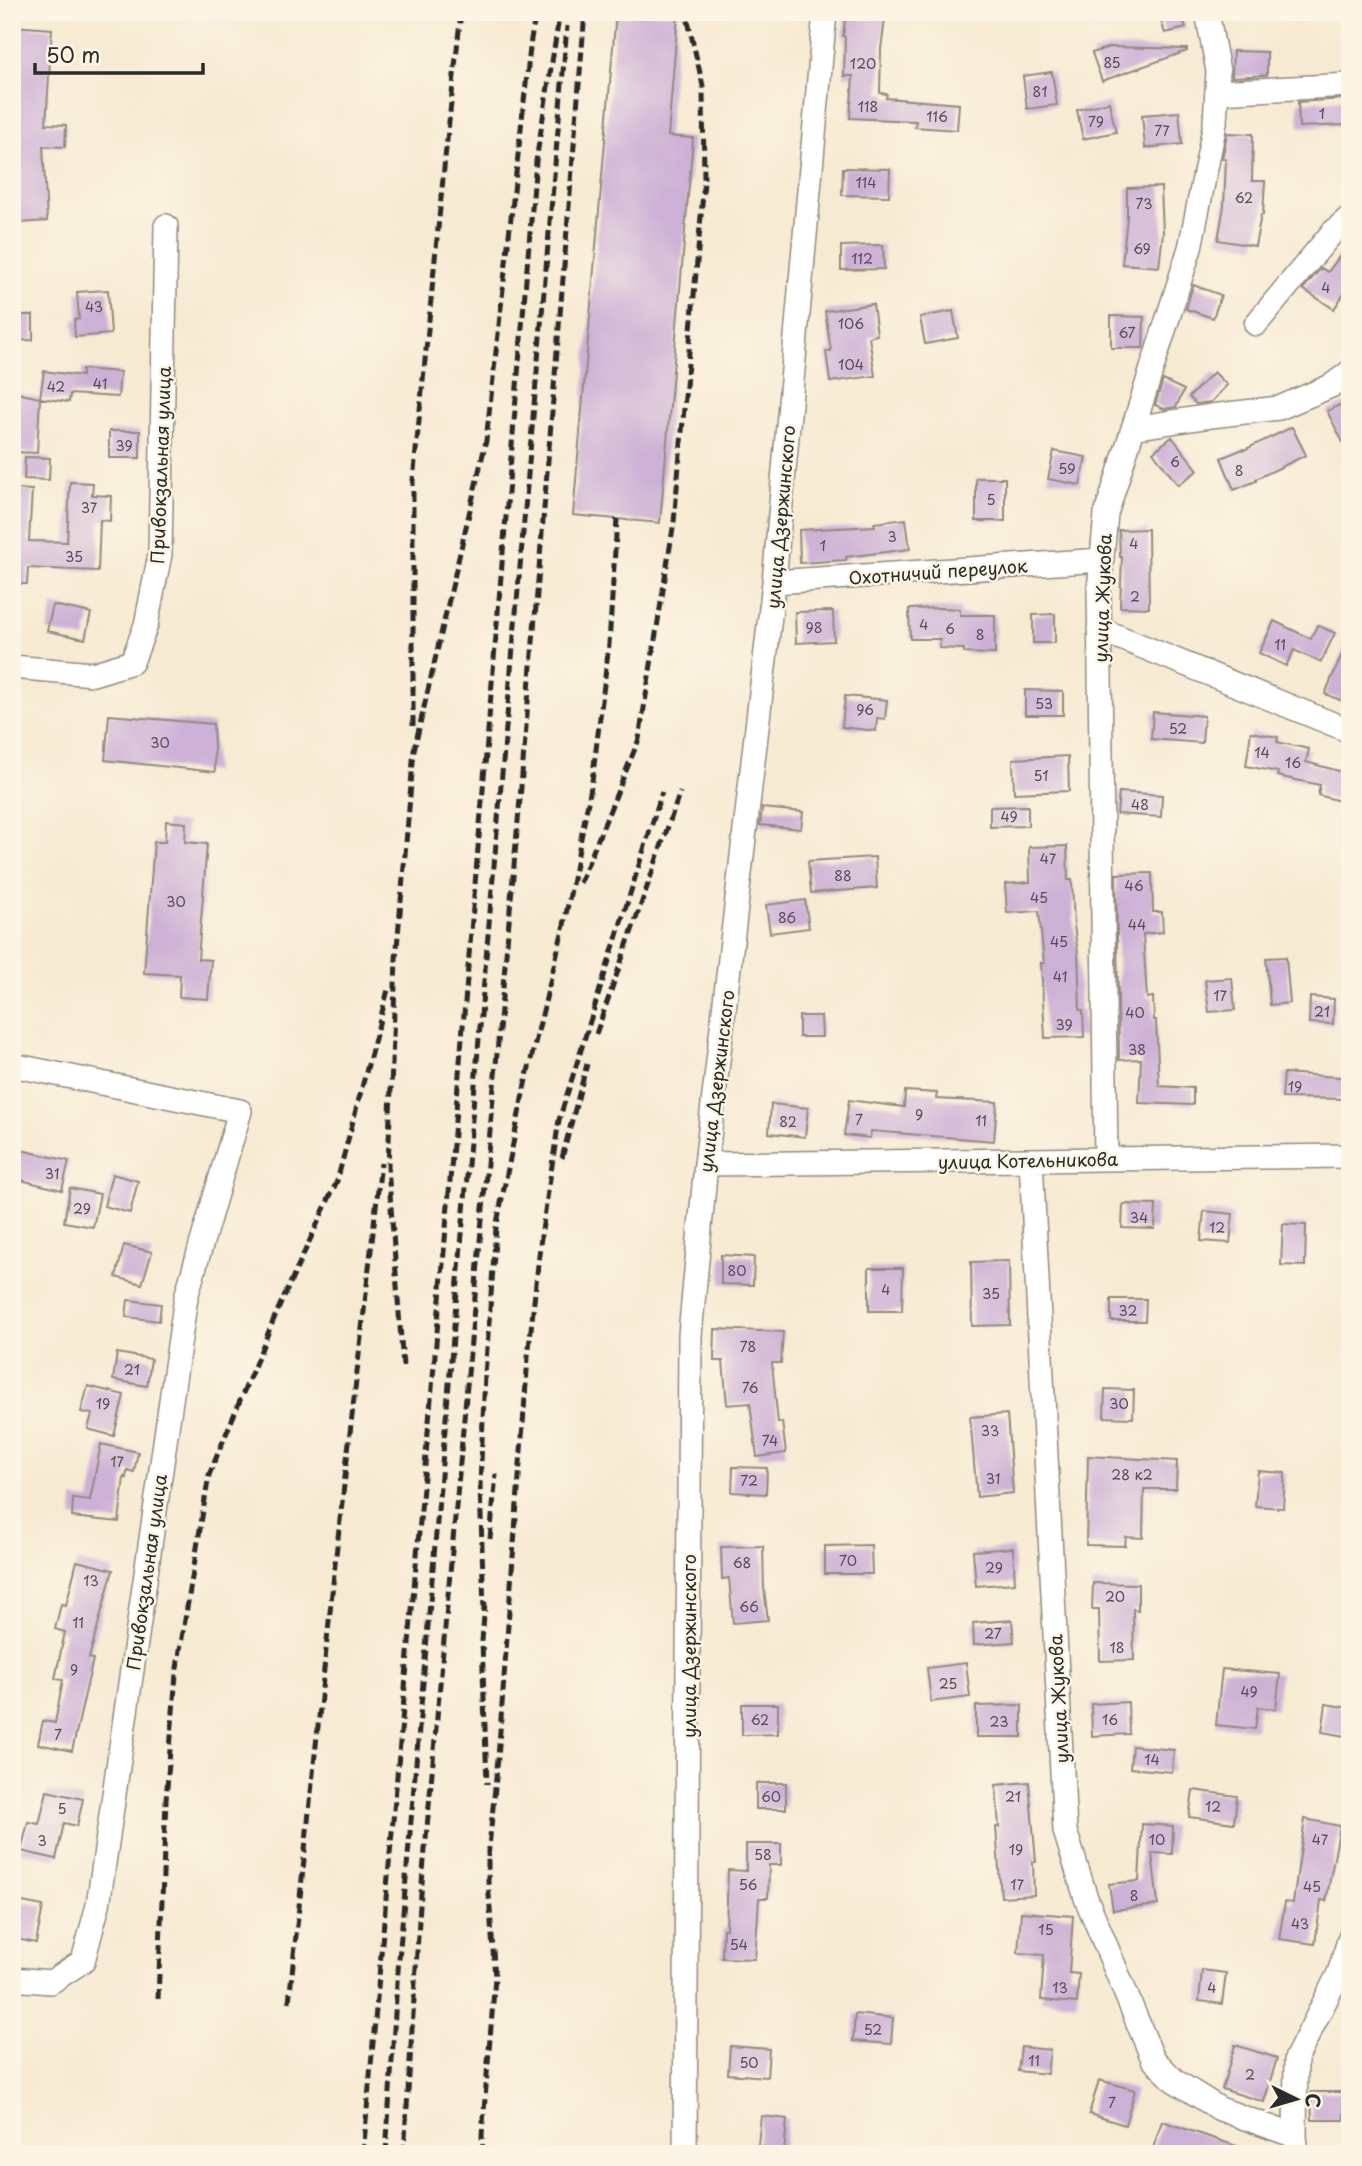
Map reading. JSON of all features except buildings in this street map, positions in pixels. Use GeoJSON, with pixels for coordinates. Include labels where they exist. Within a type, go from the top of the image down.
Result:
{"type":"FeatureCollection","features":[{"type":"Feature","properties":{"kind":"street","name":"улица Дзержинского"},"geometry":{"type":"LineString","coordinates":[[685,2154],[690,1335],[706,1164],[774,582],[825,12]]}},
{"type":"Feature","properties":{"kind":"street","name":"улица Жукова"},"geometry":{"type":"LineString","coordinates":[[1106,1159],[1099,590],[1106,514],[1190,248],[1215,123],[1218,71],[1207,12]]}},
{"type":"Feature","properties":{"kind":"street"},"geometry":{"type":"LineString","coordinates":[[1217,92],[1350,85]]}},
{"type":"Feature","properties":{"kind":"street"},"geometry":{"type":"LineString","coordinates":[[1256,324],[1332,233],[1350,217]]}},
{"type":"Feature","properties":{"kind":"street","name":"Привокзальная улица"},"geometry":{"type":"LineString","coordinates":[[12,667],[93,674],[132,663],[146,625],[160,554],[166,226]]}},
{"type":"Feature","properties":{"kind":"street"},"geometry":{"type":"LineString","coordinates":[[1133,428],[1279,408],[1331,386],[1350,372]]}},
{"type":"Feature","properties":{"kind":"street","name":"Охотничий переулок"},"geometry":{"type":"LineString","coordinates":[[774,582],[1102,560]]}},
{"type":"Feature","properties":{"kind":"street"},"geometry":{"type":"LineString","coordinates":[[1100,629],[1350,731]]}},
{"type":"Feature","properties":{"kind":"street","name":"Привокзальная улица"},"geometry":{"type":"LineString","coordinates":[[12,1065],[240,1111],[186,1297],[98,1905],[83,1961],[51,1982],[12,1979]]}},
{"type":"Feature","properties":{"kind":"street","name":"улица Котельникова"},"geometry":{"type":"LineString","coordinates":[[706,1164],[1350,1156]]}},
{"type":"Feature","properties":{"kind":"street","name":"улица Жукова"},"geometry":{"type":"LineString","coordinates":[[1031,1160],[1065,1831],[1086,1898],[1153,2059],[1175,2081],[1220,2109],[1296,2145]]}},
{"type":"Feature","properties":{"kind":"street"},"geometry":{"type":"LineString","coordinates":[[1296,2145],[1296,2059],[1339,1973],[1350,1937]]}},
{"type":"Feature","properties":{"kind":"railway"},"geometry":{"type":"LineString","coordinates":[[413,726],[413,481],[461,12]]}},
{"type":"Feature","properties":{"kind":"railway"},"geometry":{"type":"LineString","coordinates":[[403,1366],[388,1167],[396,959],[414,750],[486,441],[536,12]]}},
{"type":"Feature","properties":{"kind":"railway"},"geometry":{"type":"LineString","coordinates":[[363,2154],[440,1299],[536,161],[560,12]]}},
{"type":"Feature","properties":{"kind":"railway"},"geometry":{"type":"LineString","coordinates":[[404,2154],[420,1905],[520,799],[585,12]]}},
{"type":"Feature","properties":{"kind":"railway"},"geometry":{"type":"LineString","coordinates":[[580,883],[639,739],[674,522],[704,182],[703,86],[686,12]]}},
{"type":"Feature","properties":{"kind":"railway"},"geometry":{"type":"LineString","coordinates":[[386,2154],[397,1982],[567,26]]}},
{"type":"Feature","properties":{"kind":"railway"},"geometry":{"type":"LineString","coordinates":[[484,1611],[480,1484],[496,1228],[525,1084],[564,925],[592,782],[609,644],[617,519]]}},
{"type":"Feature","properties":{"kind":"railway"},"geometry":{"type":"LineString","coordinates":[[488,1857],[528,1357],[541,1237],[559,1120],[662,792]]}},
{"type":"Feature","properties":{"kind":"railway"},"geometry":{"type":"LineString","coordinates":[[596,1034],[680,792]]}},
{"type":"Feature","properties":{"kind":"railway"},"geometry":{"type":"LineString","coordinates":[[158,1999],[166,1800],[176,1674],[209,1475],[276,1314],[337,1181],[389,986]]}},
{"type":"Feature","properties":{"kind":"railway"},"geometry":{"type":"LineString","coordinates":[[562,1158],[587,1064]]}},
{"type":"Feature","properties":{"kind":"railway"},"geometry":{"type":"LineString","coordinates":[[289,2002],[381,1163]]}},
{"type":"Feature","properties":{"kind":"railway"},"geometry":{"type":"LineString","coordinates":[[490,1539],[496,1474]]}},
{"type":"Feature","properties":{"kind":"railway"},"geometry":{"type":"LineString","coordinates":[[485,1602],[482,1641],[487,1784]]}},
{"type":"Feature","properties":{"kind":"railway"},"geometry":{"type":"LineString","coordinates":[[483,2154],[482,2135],[495,1978],[488,1847]]}}]}
